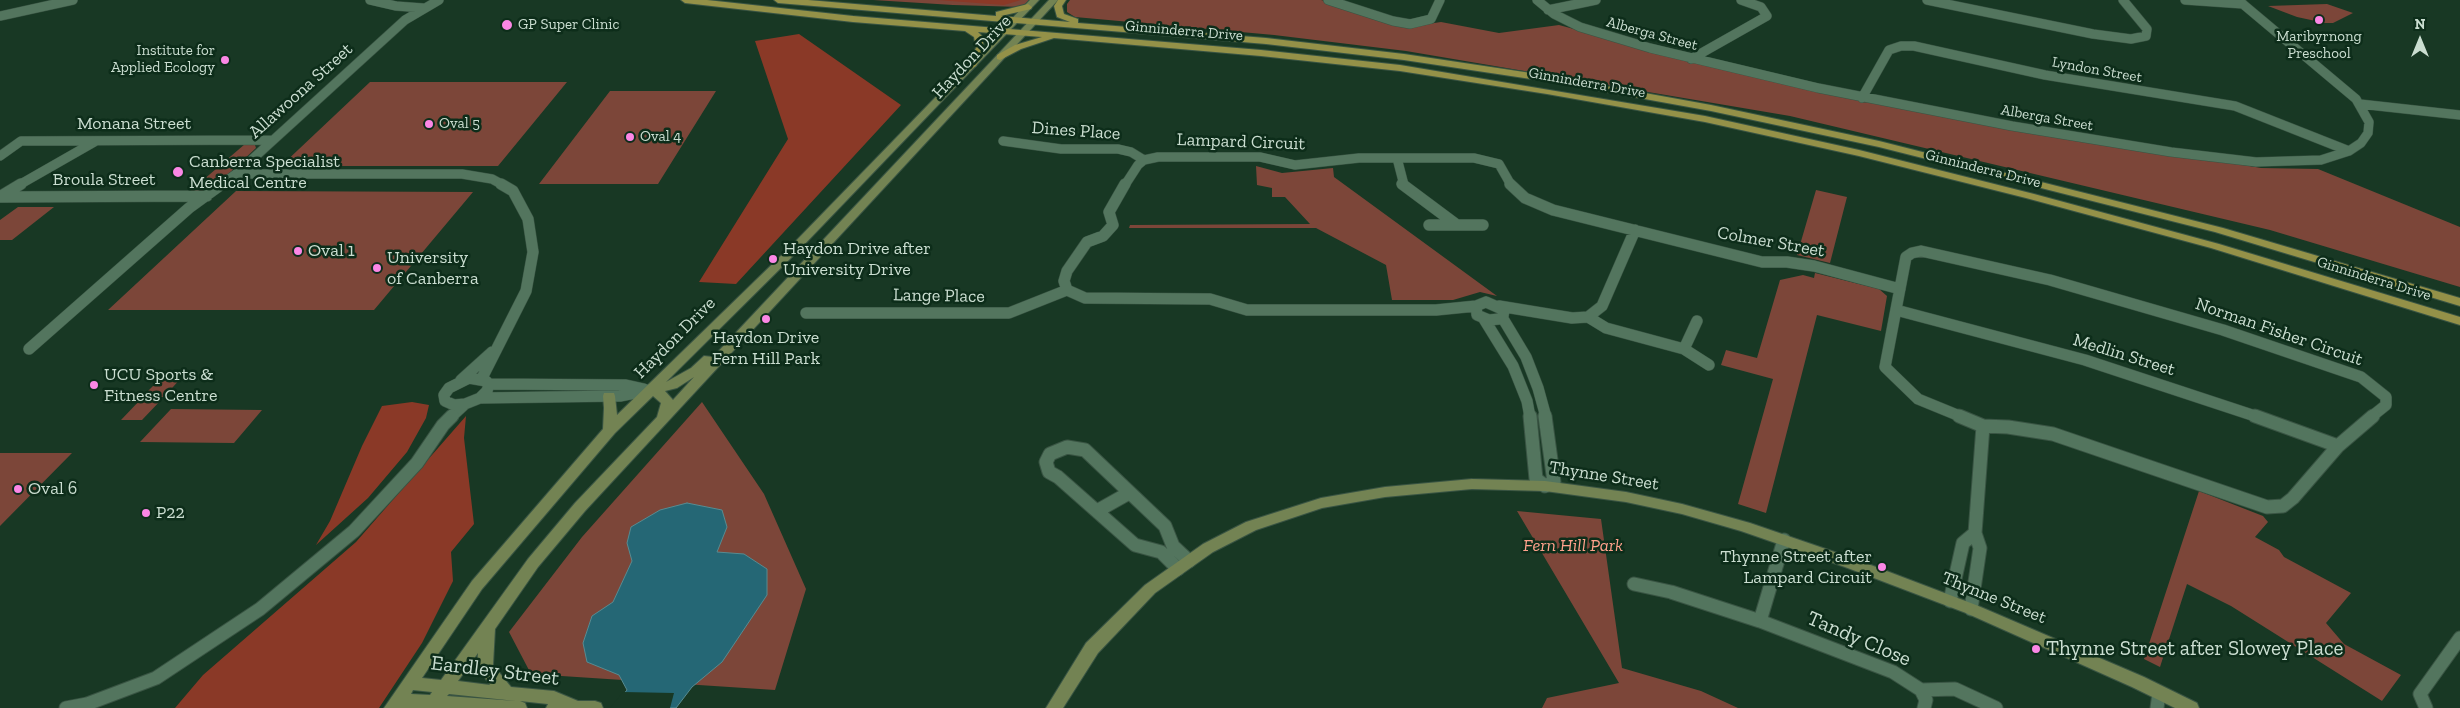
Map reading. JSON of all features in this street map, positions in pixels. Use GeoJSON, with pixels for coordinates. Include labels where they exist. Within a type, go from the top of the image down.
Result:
{"type":"FeatureCollection","features":[{"type":"Feature","properties":{"kind":"main road","name":"Ginninderra Drive"},"geometry":{"type":"LineString","coordinates":[[685,0],[756,10],[1064,35],[1400,68],[1547,91],[1705,119],[1859,153],[2030,196],[2215,246],[2460,322]]}},
{"type":"Feature","properties":{"kind":"main road","name":"Ginninderra Drive"},"geometry":{"type":"LineString","coordinates":[[778,0],[1266,41],[1404,57],[1551,79],[1711,108],[1879,144],[2219,230],[2460,302]]}},
{"type":"Feature","properties":{"kind":"main road","name":"Haydon Drive"},"geometry":{"type":"LineString","coordinates":[[395,704],[477,585],[610,430],[795,248],[1035,0]]}},
{"type":"Feature","properties":{"kind":"main road","name":"Haydon Drive"},"geometry":{"type":"LineString","coordinates":[[432,705],[534,563],[580,507],[1054,0]]}},
{"type":"Feature","properties":{"kind":"main road"},"geometry":{"type":"LineString","coordinates":[[1062,0],[1058,6],[1060,15],[1073,20],[1183,30],[1266,41]]}},
{"type":"Feature","properties":{"kind":"main road"},"geometry":{"type":"LineString","coordinates":[[954,15],[999,14],[1028,7]]}},
{"type":"Feature","properties":{"kind":"main road"},"geometry":{"type":"LineString","coordinates":[[967,28],[978,36],[980,48],[970,66]]}},
{"type":"Feature","properties":{"kind":"main road"},"geometry":{"type":"LineString","coordinates":[[1000,57],[1018,47],[1064,35]]}},
{"type":"Feature","properties":{"kind":"main road"},"geometry":{"type":"LineString","coordinates":[[650,390],[672,385],[695,371],[728,338],[752,323]]}},
{"type":"Feature","properties":{"kind":"main road"},"geometry":{"type":"LineString","coordinates":[[650,390],[661,394],[668,403],[660,421]]}},
{"type":"Feature","properties":{"kind":"main road"},"geometry":{"type":"LineString","coordinates":[[609,396],[611,408],[610,430]]}},
{"type":"Feature","properties":{"kind":"main road","name":"Thynne Street"},"geometry":{"type":"LineString","coordinates":[[1054,708],[1092,648],[1150,588],[1208,548],[1251,526],[1322,503],[1385,492],[1472,484],[1545,486],[1626,497],[1682,509],[1784,540],[1971,609],[2160,692],[2191,708]]}},
{"type":"Feature","properties":{"kind":"main road"},"geometry":{"type":"LineString","coordinates":[[487,628],[485,667],[506,692]]}},
{"type":"Feature","properties":{"kind":"main road","name":"Eardley Street"},"geometry":{"type":"LineString","coordinates":[[409,683],[445,685],[554,698],[574,706]]}},
{"type":"Feature","properties":{"kind":"main road","name":"Eardley Street"},"geometry":{"type":"LineString","coordinates":[[395,704],[519,708]]}},
{"type":"Feature","properties":{"kind":"main road","name":"Eardley Street"},"geometry":{"type":"LineString","coordinates":[[554,708],[574,706],[595,708]]}},
{"type":"Feature","properties":{"kind":"street"},"geometry":{"type":"LineString","coordinates":[[0,16],[73,0]]}},
{"type":"Feature","properties":{"kind":"street"},"geometry":{"type":"LineString","coordinates":[[370,0],[423,8]]}},
{"type":"Feature","properties":{"kind":"street","name":"Allawoona Street"},"geometry":{"type":"LineString","coordinates":[[29,349],[189,208],[236,174],[404,20],[439,0]]}},
{"type":"Feature","properties":{"kind":"street"},"geometry":{"type":"LineString","coordinates":[[1328,0],[1397,22],[1410,24],[1431,19],[1440,0]]}},
{"type":"Feature","properties":{"kind":"street","name":"Alberga Street"},"geometry":{"type":"LineString","coordinates":[[1537,0],[1548,10],[1589,31],[1691,59],[1862,98],[2046,132],[2241,161],[2304,162],[2332,157],[2349,151],[2361,143],[2369,128],[2367,116],[2360,104],[2345,89],[2240,2]]}},
{"type":"Feature","properties":{"kind":"street"},"geometry":{"type":"LineString","coordinates":[[1548,10],[1596,0]]}},
{"type":"Feature","properties":{"kind":"street"},"geometry":{"type":"LineString","coordinates":[[1691,59],[1767,16],[1767,13],[1761,7],[1741,0]]}},
{"type":"Feature","properties":{"kind":"street"},"geometry":{"type":"LineString","coordinates":[[1927,0],[2066,29],[2126,38],[2146,36],[2147,29],[2123,0]]}},
{"type":"Feature","properties":{"kind":"street"},"geometry":{"type":"LineString","coordinates":[[2185,0],[2240,2]]}},
{"type":"Feature","properties":{"kind":"street","name":"Lyndon Street"},"geometry":{"type":"LineString","coordinates":[[1862,98],[1889,50],[1901,46],[1914,46],[2060,78],[2226,104],[2254,112],[2349,151]]}},
{"type":"Feature","properties":{"kind":"street"},"geometry":{"type":"LineString","coordinates":[[2360,104],[2460,115]]}},
{"type":"Feature","properties":{"kind":"street","name":"Monana Street"},"geometry":{"type":"LineString","coordinates":[[0,156],[21,141],[273,140]]}},
{"type":"Feature","properties":{"kind":"street"},"geometry":{"type":"LineString","coordinates":[[0,197],[97,141]]}},
{"type":"Feature","properties":{"kind":"street","name":"Dines Place"},"geometry":{"type":"LineString","coordinates":[[1003,141],[1061,149],[1118,149],[1131,152],[1144,160]]}},
{"type":"Feature","properties":{"kind":"street","name":"Lampard Circuit"},"geometry":{"type":"LineString","coordinates":[[1144,160],[1162,157],[1260,157],[1295,165],[1359,158],[1474,158],[1499,164],[1512,187],[1526,198],[1553,210],[1635,230]]}},
{"type":"Feature","properties":{"kind":"street"},"geometry":{"type":"LineString","coordinates":[[1397,158],[1402,184],[1457,225]]}},
{"type":"Feature","properties":{"kind":"street"},"geometry":{"type":"LineString","coordinates":[[1144,160],[1138,165],[1108,212],[1113,224],[1103,236],[1087,242],[1067,271],[1064,281],[1068,290],[1078,297],[1097,300],[1210,299],[1247,310],[1436,310],[1479,313],[1494,320],[1502,313],[1534,310],[1572,318],[1588,317],[1602,306],[1635,230]]}},
{"type":"Feature","properties":{"kind":"street"},"geometry":{"type":"LineString","coordinates":[[236,174],[462,174],[492,179],[513,191],[528,219],[533,252],[526,291],[506,334],[497,347],[446,391],[444,398],[449,403],[465,404]]}},
{"type":"Feature","properties":{"kind":"street","name":"Broula Street"},"geometry":{"type":"LineString","coordinates":[[0,197],[207,196]]}},
{"type":"Feature","properties":{"kind":"street"},"geometry":{"type":"LineString","coordinates":[[1430,225],[1483,225]]}},
{"type":"Feature","properties":{"kind":"street","name":"Colmer Street"},"geometry":{"type":"LineString","coordinates":[[1635,230],[1762,262],[1787,262],[1814,266],[1900,289]]}},
{"type":"Feature","properties":{"kind":"street","name":"Norman Fisher Circuit"},"geometry":{"type":"LineString","coordinates":[[1921,252],[1935,253],[2050,280],[2145,306],[2332,366],[2361,377],[2373,385],[2386,397],[2386,405],[2338,446],[2293,498],[2282,506],[2267,506],[2053,434],[2008,427],[1983,426],[1918,399],[1895,379],[1885,367],[1900,289],[1906,257],[1912,253],[1921,252]]}},
{"type":"Feature","properties":{"kind":"street","name":"Lange Place"},"geometry":{"type":"LineString","coordinates":[[806,313],[1009,313],[1068,290]]}},
{"type":"Feature","properties":{"kind":"street"},"geometry":{"type":"LineString","coordinates":[[1486,302],[1502,313],[1526,357],[1542,400],[1548,426],[1554,482],[1545,486],[1536,479],[1532,426],[1527,401],[1513,366],[1479,313],[1486,302]]}},
{"type":"Feature","properties":{"kind":"street","name":"Medlin Street"},"geometry":{"type":"LineString","coordinates":[[1896,310],[2086,360],[2195,395],[2338,446]]}},
{"type":"Feature","properties":{"kind":"street"},"geometry":{"type":"LineString","coordinates":[[1588,317],[1606,328],[1684,349],[1708,365]]}},
{"type":"Feature","properties":{"kind":"street"},"geometry":{"type":"LineString","coordinates":[[1684,349],[1696,321]]}},
{"type":"Feature","properties":{"kind":"street"},"geometry":{"type":"LineString","coordinates":[[480,398],[487,391],[485,381],[497,347]]}},
{"type":"Feature","properties":{"kind":"street"},"geometry":{"type":"LineString","coordinates":[[459,381],[626,385],[650,390]]}},
{"type":"Feature","properties":{"kind":"street"},"geometry":{"type":"LineString","coordinates":[[66,708],[87,704],[156,678],[260,609],[354,531],[417,463],[443,425],[465,404],[480,398],[609,396],[650,390]]}},
{"type":"Feature","properties":{"kind":"street"},"geometry":{"type":"LineString","coordinates":[[1527,401],[1542,400]]}},
{"type":"Feature","properties":{"kind":"street"},"geometry":{"type":"LineString","coordinates":[[443,425],[449,403]]}},
{"type":"Feature","properties":{"kind":"street"},"geometry":{"type":"LineString","coordinates":[[1971,609],[1980,548],[1975,533],[1983,426]]}},
{"type":"Feature","properties":{"kind":"street"},"geometry":{"type":"LineString","coordinates":[[1067,447],[1085,450],[1165,526],[1173,546],[1184,565],[1161,552],[1135,545],[1047,470],[1046,462],[1053,452],[1067,447]]}},
{"type":"Feature","properties":{"kind":"street"},"geometry":{"type":"LineString","coordinates":[[1097,511],[1129,493]]}},
{"type":"Feature","properties":{"kind":"street"},"geometry":{"type":"LineString","coordinates":[[1950,601],[1963,543],[1975,533]]}},
{"type":"Feature","properties":{"kind":"street"},"geometry":{"type":"LineString","coordinates":[[1760,621],[1784,540]]}},
{"type":"Feature","properties":{"kind":"street","name":"Tandy Close"},"geometry":{"type":"LineString","coordinates":[[1634,584],[1671,592],[1760,621],[1893,672],[1921,690],[1926,700],[1924,708]]}},
{"type":"Feature","properties":{"kind":"street"},"geometry":{"type":"LineString","coordinates":[[2426,708],[2420,694],[2460,638]]}},
{"type":"Feature","properties":{"kind":"street"},"geometry":{"type":"LineString","coordinates":[[1921,690],[1955,689],[1996,708]]}},
{"type":"Feature","properties":{"kind":"street"},"geometry":{"type":"LineString","coordinates":[[2157,708],[2160,692]]}},
{"type":"Feature","properties":{"kind":"green space"},"geometry":{"type":"Polygon","coordinates":[[[873,0],[1029,0],[1022,7],[873,0]]]}},
{"type":"Feature","properties":{"kind":"green space"},"geometry":{"type":"Polygon","coordinates":[[[1070,0],[1321,0],[1421,25],[1441,22],[1499,33],[1559,25],[1696,62],[2261,168],[2318,169],[2460,227],[2460,287],[2270,230],[1790,116],[1406,51],[1274,35],[1075,17],[1067,12],[1067,4],[1070,0]]]}},
{"type":"Feature","properties":{"kind":"green space","name":"Maribyrnong Preschool"},"geometry":{"type":"Polygon","coordinates":[[[2327,4],[2353,13],[2333,23],[2325,23],[2297,17],[2268,6],[2327,4]]]}},
{"type":"Feature","properties":{"kind":"green space","name":"Oval 5"},"geometry":{"type":"Polygon","coordinates":[[[370,82],[567,82],[498,166],[281,166],[370,82]]]}},
{"type":"Feature","properties":{"kind":"green space","name":"Oval 4"},"geometry":{"type":"Polygon","coordinates":[[[610,91],[716,91],[658,184],[539,184],[610,91]]]}},
{"type":"Feature","properties":{"kind":"green space"},"geometry":{"type":"Polygon","coordinates":[[[245,144],[255,145],[256,148],[225,177],[202,192],[188,193],[245,144]]]}},
{"type":"Feature","properties":{"kind":"green space"},"geometry":{"type":"Polygon","coordinates":[[[1256,166],[1282,173],[1333,168],[1334,177],[1497,296],[1480,292],[1453,300],[1392,300],[1386,265],[1316,228],[1129,228],[1130,225],[1310,224],[1285,197],[1272,197],[1272,188],[1257,185],[1256,166]]]}},
{"type":"Feature","properties":{"kind":"green space"},"geometry":{"type":"Polygon","coordinates":[[[1816,190],[1847,197],[1830,263],[1797,255],[1816,190]]]}},
{"type":"Feature","properties":{"kind":"green space","name":"Oval 1"},"geometry":{"type":"Polygon","coordinates":[[[236,191],[473,192],[374,310],[108,310],[236,191]]]}},
{"type":"Feature","properties":{"kind":"green space"},"geometry":{"type":"Polygon","coordinates":[[[18,207],[54,207],[12,240],[0,240],[0,220],[18,207]]]}},
{"type":"Feature","properties":{"kind":"green space"},"geometry":{"type":"Polygon","coordinates":[[[1815,273],[1879,289],[1887,296],[1881,331],[1817,315],[1766,513],[1738,504],[1773,379],[1721,365],[1726,350],[1757,358],[1780,280],[1803,275],[1814,278],[1815,273]]]}},
{"type":"Feature","properties":{"kind":"green space"},"geometry":{"type":"Polygon","coordinates":[[[162,377],[182,377],[164,397],[142,397],[162,377]]]}},
{"type":"Feature","properties":{"kind":"green space"},"geometry":{"type":"Polygon","coordinates":[[[141,399],[162,399],[142,420],[121,420],[141,399]]]}},
{"type":"Feature","properties":{"kind":"green space"},"geometry":{"type":"Polygon","coordinates":[[[702,402],[764,494],[806,589],[775,690],[531,674],[509,632],[582,537],[702,402]]]}},
{"type":"Feature","properties":{"kind":"green space"},"geometry":{"type":"Polygon","coordinates":[[[171,409],[262,410],[234,443],[140,442],[171,409]]]}},
{"type":"Feature","properties":{"kind":"green space","name":"Oval 6"},"geometry":{"type":"Polygon","coordinates":[[[0,453],[72,453],[0,526],[0,453]]]}},
{"type":"Feature","properties":{"kind":"green space"},"geometry":{"type":"Polygon","coordinates":[[[2199,491],[2263,516],[2268,522],[2255,537],[2279,550],[2284,557],[2351,593],[2326,623],[2344,644],[2401,675],[2382,701],[2231,606],[2187,584],[2160,667],[2144,659],[2199,491]]]}},
{"type":"Feature","properties":{"kind":"green space","name":"Fern Hill Park"},"geometry":{"type":"Polygon","coordinates":[[[1517,511],[1601,519],[1622,668],[1701,691],[1738,708],[1542,708],[1547,698],[1619,683],[1517,511]]]}},
{"type":"Feature","properties":{"kind":"shaded area"},"geometry":{"type":"Polygon","coordinates":[[[937,0],[1021,0],[1004,5],[937,0]]]}},
{"type":"Feature","properties":{"kind":"shaded area"},"geometry":{"type":"Polygon","coordinates":[[[799,34],[901,105],[736,284],[699,282],[788,139],[755,41],[799,34]]]}},
{"type":"Feature","properties":{"kind":"shaded area"},"geometry":{"type":"Polygon","coordinates":[[[412,402],[429,405],[426,418],[407,452],[368,498],[316,545],[330,521],[362,446],[382,406],[412,402]]]}},
{"type":"Feature","properties":{"kind":"shaded area"},"geometry":{"type":"Polygon","coordinates":[[[466,416],[464,438],[474,524],[451,552],[453,581],[422,643],[379,708],[175,708],[203,675],[356,542],[466,416]]]}},
{"type":"Feature","properties":{"kind":"water"},"geometry":{"type":"Polygon","coordinates":[[[687,503],[722,510],[727,527],[717,552],[744,554],[767,569],[767,595],[722,662],[692,687],[676,708],[612,708],[627,690],[619,675],[587,662],[583,643],[592,616],[613,602],[632,561],[627,543],[631,527],[660,510],[687,503]]]}},
{"type":"Feature","properties":{"kind":"pier"},"geometry":{"type":"Polygon","coordinates":[[[623,692],[674,693],[670,708],[610,708],[623,692]]]}},
{"type":"Feature","properties":{"kind":"place","name":"Maribyrnong Preschool"},"geometry":{"type":"Point","coordinates":[2319,20]}},
{"type":"Feature","properties":{"kind":"place","name":"GP Super Clinic"},"geometry":{"type":"Point","coordinates":[507,25]}},
{"type":"Feature","properties":{"kind":"place","name":"Institute for Applied Ecology"},"geometry":{"type":"Point","coordinates":[225,60]}},
{"type":"Feature","properties":{"kind":"place","name":"Oval 5"},"geometry":{"type":"Point","coordinates":[429,124]}},
{"type":"Feature","properties":{"kind":"place","name":"Oval 4"},"geometry":{"type":"Point","coordinates":[630,137]}},
{"type":"Feature","properties":{"kind":"place","name":"Canberra Specialist Medical Centre"},"geometry":{"type":"Point","coordinates":[178,172]}},
{"type":"Feature","properties":{"kind":"place","name":"Oval 1"},"geometry":{"type":"Point","coordinates":[298,251]}},
{"type":"Feature","properties":{"kind":"place","name":"Haydon Drive after University Drive"},"geometry":{"type":"Point","coordinates":[773,259]}},
{"type":"Feature","properties":{"kind":"place","name":"University of Canberra"},"geometry":{"type":"Point","coordinates":[377,268]}},
{"type":"Feature","properties":{"kind":"place","name":"Haydon Drive Fern Hill Park"},"geometry":{"type":"Point","coordinates":[766,319]}},
{"type":"Feature","properties":{"kind":"place","name":"UCU Sports & Fitness Centre"},"geometry":{"type":"Point","coordinates":[94,385]}},
{"type":"Feature","properties":{"kind":"place","name":"Oval 6"},"geometry":{"type":"Point","coordinates":[18,489]}},
{"type":"Feature","properties":{"kind":"place","name":"P22"},"geometry":{"type":"Point","coordinates":[146,513]}},
{"type":"Feature","properties":{"kind":"place","name":"Thynne Street after Lampard Circuit"},"geometry":{"type":"Point","coordinates":[1882,567]}},
{"type":"Feature","properties":{"kind":"place","name":"Thynne Street after Slowey Place"},"geometry":{"type":"Point","coordinates":[2036,649]}}]}
